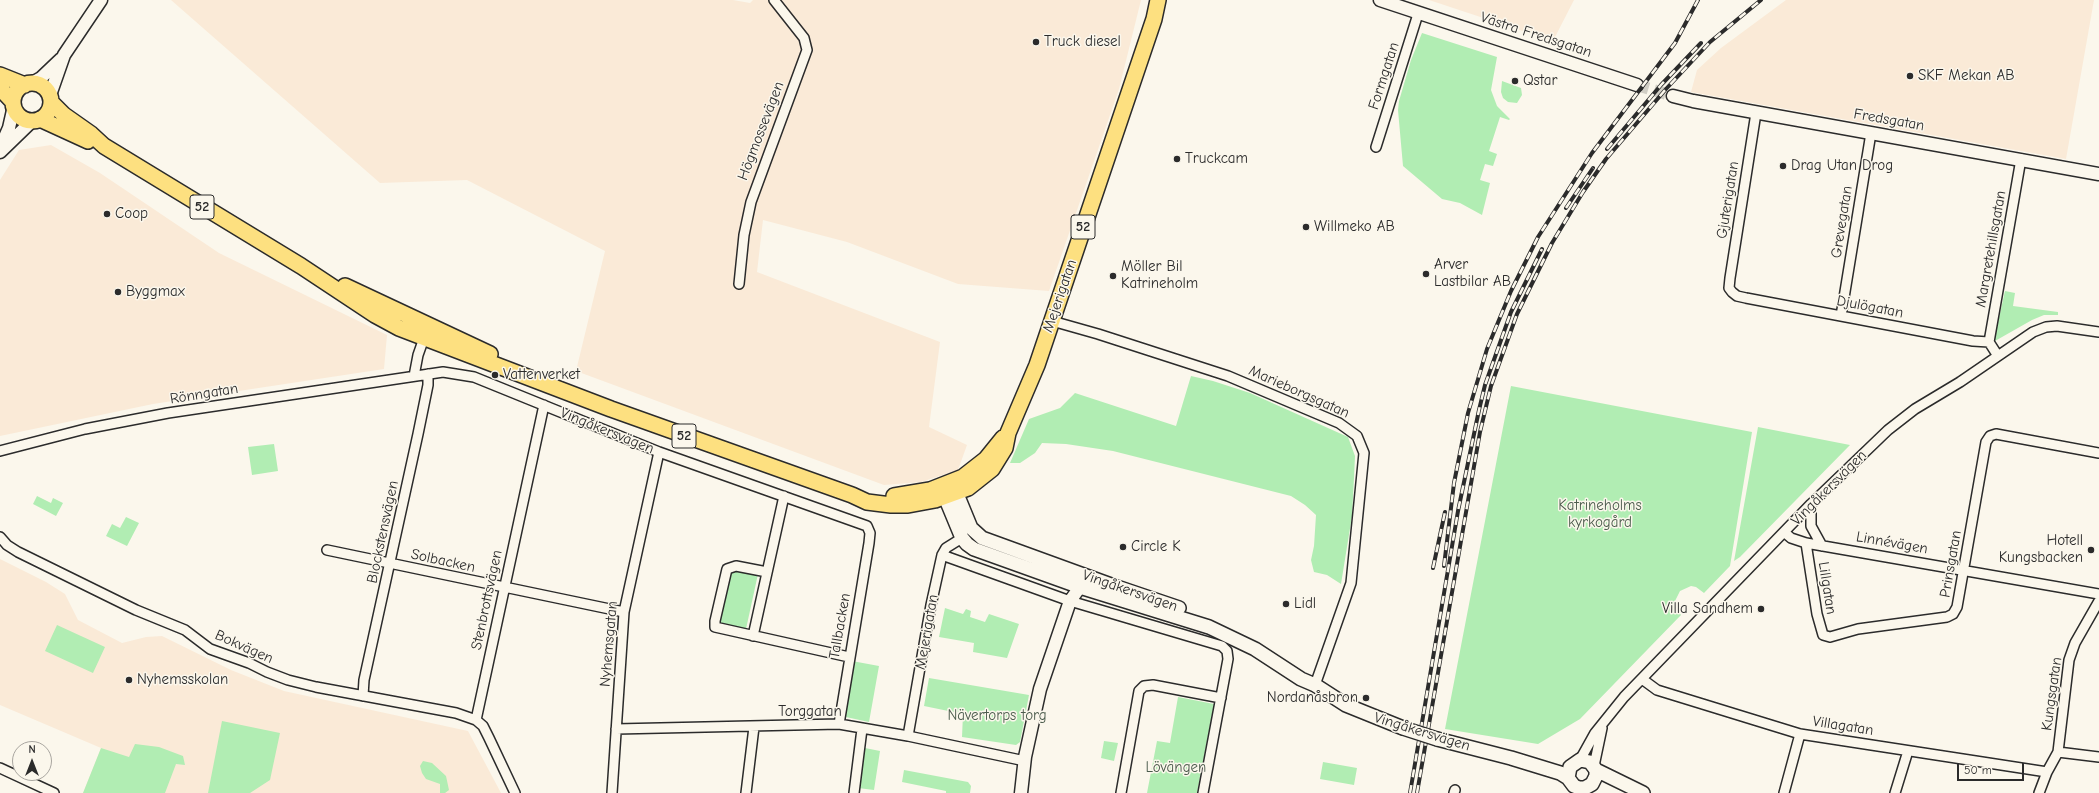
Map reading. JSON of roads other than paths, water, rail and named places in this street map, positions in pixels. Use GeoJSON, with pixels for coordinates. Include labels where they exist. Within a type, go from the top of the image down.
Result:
{"type":"FeatureCollection","features":[{"type":"Feature","properties":{"kind":"main road","name":"Mejerigatan"},"geometry":{"type":"LineString","coordinates":[[1154,20],[1158,0]]}},
{"type":"Feature","properties":{"kind":"main road","name":"Mejerigatan"},"geometry":{"type":"LineString","coordinates":[[949,492],[979,465],[1008,433],[1035,371],[1154,20],[1163,0]]}},
{"type":"Feature","properties":{"kind":"main road","name":"Vingåkersvägen"},"geometry":{"type":"LineString","coordinates":[[0,75],[29,84],[42,86],[64,115],[91,134],[104,146]]}},
{"type":"Feature","properties":{"kind":"main road"},"geometry":{"type":"LineString","coordinates":[[14,104],[17,91],[29,84]]}},
{"type":"Feature","properties":{"kind":"main road","name":"Vingåkersvägen"},"geometry":{"type":"LineString","coordinates":[[0,88],[14,104],[21,117],[36,120],[104,146],[301,266],[375,315],[427,332],[565,391],[765,465],[852,495],[904,495],[949,492],[968,535],[967,544],[974,549],[1083,582],[1194,612],[1230,627],[1292,666],[1315,685],[1346,705],[1403,728],[1437,739],[1511,758],[1584,782]]}},
{"type":"Feature","properties":{"kind":"main road"},"geometry":{"type":"LineString","coordinates":[[36,120],[48,113],[50,98]]}},
{"type":"Feature","properties":{"kind":"main road","name":"Vingåkersvägen"},"geometry":{"type":"LineString","coordinates":[[1511,758],[1575,763],[1586,760],[1584,782]]}},
{"type":"Feature","properties":{"kind":"main road","name":"Vingåkersvägen"},"geometry":{"type":"LineString","coordinates":[[1575,763],[1568,770],[1584,782]]}},
{"type":"Feature","properties":{"kind":"main road"},"geometry":{"type":"LineString","coordinates":[[1584,782],[1637,793]]}},
{"type":"Feature","properties":{"kind":"main road"},"geometry":{"type":"LineString","coordinates":[[1584,782],[1643,793]]}},
{"type":"Feature","properties":{"kind":"street"},"geometry":{"type":"LineString","coordinates":[[29,84],[41,78],[64,55],[101,0]]}},
{"type":"Feature","properties":{"kind":"street","name":"Högmossevägen"},"geometry":{"type":"LineString","coordinates":[[739,284],[744,234],[751,202],[807,50],[804,38],[774,0]]}},
{"type":"Feature","properties":{"kind":"street","name":"Västra Fredsgatan"},"geometry":{"type":"LineString","coordinates":[[1380,0],[1418,14],[1638,85]]}},
{"type":"Feature","properties":{"kind":"street","name":"Formgatan"},"geometry":{"type":"LineString","coordinates":[[1376,147],[1418,14]]}},
{"type":"Feature","properties":{"kind":"street"},"geometry":{"type":"LineString","coordinates":[[50,98],[64,55]]}},
{"type":"Feature","properties":{"kind":"street","name":"Fredsgatan"},"geometry":{"type":"LineString","coordinates":[[1673,96],[1756,113],[2099,174]]}},
{"type":"Feature","properties":{"kind":"street"},"geometry":{"type":"LineString","coordinates":[[0,148],[9,128],[14,104]]}},
{"type":"Feature","properties":{"kind":"street","name":"Gjuterigatan"},"geometry":{"type":"LineString","coordinates":[[1731,291],[1730,278],[1756,113]]}},
{"type":"Feature","properties":{"kind":"street"},"geometry":{"type":"LineString","coordinates":[[0,152],[36,120]]}},
{"type":"Feature","properties":{"kind":"street","name":"Grevegatan"},"geometry":{"type":"LineString","coordinates":[[1841,316],[1871,133]]}},
{"type":"Feature","properties":{"kind":"street","name":"Margretehillsgatan"},"geometry":{"type":"LineString","coordinates":[[1989,342],[2021,159]]}},
{"type":"Feature","properties":{"kind":"street","name":"Djulögatan"},"geometry":{"type":"LineString","coordinates":[[1731,291],[1737,296],[1746,298],[1989,342]]}},
{"type":"Feature","properties":{"kind":"street","name":"Marieborgsgatan"},"geometry":{"type":"LineString","coordinates":[[1052,321],[1098,334],[1228,376],[1339,423],[1357,436],[1364,453],[1351,584],[1315,685]]}},
{"type":"Feature","properties":{"kind":"street","name":"Vingåkersvägen"},"geometry":{"type":"LineString","coordinates":[[1575,763],[1603,723],[1624,697],[1811,504],[1888,430],[1915,409],[1960,382],[2033,332],[2046,327],[2057,326],[2099,332]]}},
{"type":"Feature","properties":{"kind":"street"},"geometry":{"type":"LineString","coordinates":[[414,376],[418,355],[427,332]]}},
{"type":"Feature","properties":{"kind":"street"},"geometry":{"type":"LineString","coordinates":[[1989,342],[1998,356]]}},
{"type":"Feature","properties":{"kind":"street","name":"Vingåkersvägen"},"geometry":{"type":"LineString","coordinates":[[428,374],[443,372],[474,377],[659,452],[860,522],[867,526],[870,533]]}},
{"type":"Feature","properties":{"kind":"street","name":"Rönngatan"},"geometry":{"type":"LineString","coordinates":[[0,451],[117,422],[428,374]]}},
{"type":"Feature","properties":{"kind":"street","name":"Blockstensvägen"},"geometry":{"type":"LineString","coordinates":[[363,696],[364,680],[427,392],[428,374]]}},
{"type":"Feature","properties":{"kind":"street","name":"Stenbrottsvägen"},"geometry":{"type":"LineString","coordinates":[[476,720],[544,405]]}},
{"type":"Feature","properties":{"kind":"street","name":"Prinsgatan"},"geometry":{"type":"LineString","coordinates":[[1824,635],[1830,637],[1858,629],[1948,617],[1953,614],[1958,607],[1986,442],[1990,436],[1996,434],[2099,453]]}},
{"type":"Feature","properties":{"kind":"street","name":"Nyhemsgatan"},"geometry":{"type":"LineString","coordinates":[[612,793],[624,612],[659,452]]}},
{"type":"Feature","properties":{"kind":"street"},"geometry":{"type":"LineString","coordinates":[[753,636],[784,496]]}},
{"type":"Feature","properties":{"kind":"street"},"geometry":{"type":"LineString","coordinates":[[1811,504],[1811,526],[1822,546]]}},
{"type":"Feature","properties":{"kind":"street","name":"Linnévägen"},"geometry":{"type":"LineString","coordinates":[[1784,532],[1791,538],[1806,543],[2099,594]]}},
{"type":"Feature","properties":{"kind":"street","name":"Tallbacken"},"geometry":{"type":"LineString","coordinates":[[839,724],[870,533]]}},
{"type":"Feature","properties":{"kind":"street"},"geometry":{"type":"LineString","coordinates":[[942,555],[946,548],[968,535]]}},
{"type":"Feature","properties":{"kind":"street","name":"Bokvägen"},"geometry":{"type":"LineString","coordinates":[[0,536],[7,545],[18,552],[136,610],[185,630],[210,649],[288,680],[363,696],[456,713],[476,720]]}},
{"type":"Feature","properties":{"kind":"street","name":"Lillgatan"},"geometry":{"type":"LineString","coordinates":[[1806,543],[1817,614],[1821,632],[1824,635]]}},
{"type":"Feature","properties":{"kind":"street","name":"Solbacken"},"geometry":{"type":"LineString","coordinates":[[327,550],[624,612]]}},
{"type":"Feature","properties":{"kind":"street","name":"Vingåkersvägen"},"geometry":{"type":"LineString","coordinates":[[942,555],[1070,601],[1222,646],[1227,651],[1228,659],[1203,793]]}},
{"type":"Feature","properties":{"kind":"street","name":"Mejerigatan"},"geometry":{"type":"LineString","coordinates":[[908,736],[930,605],[942,555]]}},
{"type":"Feature","properties":{"kind":"street"},"geometry":{"type":"LineString","coordinates":[[767,572],[736,566],[731,567],[725,573],[715,627],[849,657]]}},
{"type":"Feature","properties":{"kind":"street","name":"Vingåkersvägen"},"geometry":{"type":"LineString","coordinates":[[1070,601],[1083,582]]}},
{"type":"Feature","properties":{"kind":"street"},"geometry":{"type":"LineString","coordinates":[[1021,793],[1025,761],[1040,689],[1070,601]]}},
{"type":"Feature","properties":{"kind":"street","name":"Kungsgatan"},"geometry":{"type":"LineString","coordinates":[[2039,793],[2047,772],[2058,752],[2069,660],[2075,643],[2099,601]]}},
{"type":"Feature","properties":{"kind":"street","name":"Villagatan"},"geometry":{"type":"LineString","coordinates":[[1642,679],[1657,690],[1800,734],[2047,772]]}},
{"type":"Feature","properties":{"kind":"street"},"geometry":{"type":"LineString","coordinates":[[1121,793],[1139,691],[1144,686],[1153,685],[1221,698]]}},
{"type":"Feature","properties":{"kind":"street"},"geometry":{"type":"LineString","coordinates":[[476,720],[483,726],[515,793]]}},
{"type":"Feature","properties":{"kind":"street","name":"Vingåkersvägen"},"geometry":{"type":"LineString","coordinates":[[1584,782],[1603,723]]}},
{"type":"Feature","properties":{"kind":"street","name":"Torggatan"},"geometry":{"type":"LineString","coordinates":[[616,729],[839,724],[908,736],[1025,761]]}},
{"type":"Feature","properties":{"kind":"street"},"geometry":{"type":"LineString","coordinates":[[746,793],[754,727]]}},
{"type":"Feature","properties":{"kind":"street"},"geometry":{"type":"LineString","coordinates":[[854,793],[862,729]]}},
{"type":"Feature","properties":{"kind":"street"},"geometry":{"type":"LineString","coordinates":[[1784,793],[1800,734]]}},
{"type":"Feature","properties":{"kind":"street"},"geometry":{"type":"LineString","coordinates":[[1895,793],[1908,750]]}},
{"type":"Feature","properties":{"kind":"street"},"geometry":{"type":"LineString","coordinates":[[2058,752],[2099,757]]}},
{"type":"Feature","properties":{"kind":"street"},"geometry":{"type":"LineString","coordinates":[[0,768],[54,793]]}},
{"type":"Feature","properties":{"kind":"tunnel"},"geometry":{"type":"LineString","coordinates":[[1637,85],[1673,96]]}},
{"type":"Feature","properties":{"kind":"railway"},"geometry":{"type":"LineString","coordinates":[[1444,566],[1454,483],[1468,413],[1487,349],[1511,291],[1538,237],[1592,153],[1675,43],[1698,0]]}},
{"type":"Feature","properties":{"kind":"railway"},"geometry":{"type":"LineString","coordinates":[[1417,793],[1480,432],[1491,386],[1517,314],[1552,243],[1583,192],[1606,159],[1666,89],[1710,42],[1761,0]]}},
{"type":"Feature","properties":{"kind":"railway"},"geometry":{"type":"LineString","coordinates":[[1607,149],[1661,85],[1701,43]]}},
{"type":"Feature","properties":{"kind":"railway"},"geometry":{"type":"LineString","coordinates":[[1566,208],[1593,168]]}},
{"type":"Feature","properties":{"kind":"railway"},"geometry":{"type":"LineString","coordinates":[[1410,793],[1458,511],[1485,385],[1511,312],[1542,249]]}},
{"type":"Feature","properties":{"kind":"railway"},"geometry":{"type":"LineString","coordinates":[[1433,568],[1445,512]]}},
{"type":"Feature","properties":{"kind":"place","name":"Truck diesel"},"geometry":{"type":"Point","coordinates":[1036,42]}},
{"type":"Feature","properties":{"kind":"place","name":"SKF Mekan AB"},"geometry":{"type":"Point","coordinates":[1910,76]}},
{"type":"Feature","properties":{"kind":"place","name":"Qstar"},"geometry":{"type":"Point","coordinates":[1515,81]}},
{"type":"Feature","properties":{"kind":"place","name":"Truckcam"},"geometry":{"type":"Point","coordinates":[1177,159]}},
{"type":"Feature","properties":{"kind":"place","name":"Drag Utan Drog"},"geometry":{"type":"Point","coordinates":[1783,166]}},
{"type":"Feature","properties":{"kind":"place","name":"Coop"},"geometry":{"type":"Point","coordinates":[107,214]}},
{"type":"Feature","properties":{"kind":"place","name":"Willmeko AB"},"geometry":{"type":"Point","coordinates":[1306,227]}},
{"type":"Feature","properties":{"kind":"place","name":"Arver Lastbilar AB"},"geometry":{"type":"Point","coordinates":[1426,274]}},
{"type":"Feature","properties":{"kind":"place","name":"Möller Bil Katrineholm"},"geometry":{"type":"Point","coordinates":[1113,276]}},
{"type":"Feature","properties":{"kind":"place","name":"Byggmax"},"geometry":{"type":"Point","coordinates":[118,292]}},
{"type":"Feature","properties":{"kind":"place","name":"Vattenverket"},"geometry":{"type":"Point","coordinates":[495,375]}},
{"type":"Feature","properties":{"kind":"place","name":"Circle K"},"geometry":{"type":"Point","coordinates":[1123,547]}},
{"type":"Feature","properties":{"kind":"place","name":"Hotell Kungsbacken"},"geometry":{"type":"Point","coordinates":[2091,550]}},
{"type":"Feature","properties":{"kind":"place","name":"Lidl"},"geometry":{"type":"Point","coordinates":[1286,604]}},
{"type":"Feature","properties":{"kind":"place","name":"Villa Sandhem"},"geometry":{"type":"Point","coordinates":[1761,609]}},
{"type":"Feature","properties":{"kind":"place","name":"Nyhemsskolan"},"geometry":{"type":"Point","coordinates":[129,680]}},
{"type":"Feature","properties":{"kind":"place","name":"Nordanåsbron"},"geometry":{"type":"Point","coordinates":[1366,698]}},
{"type":"Feature","properties":{"kind":"park label","name":"Katrineholms kyrkogård"},"geometry":{"type":"Point","coordinates":[1600,514]}},
{"type":"Feature","properties":{"kind":"park label","name":"Nävertorps torg"},"geometry":{"type":"Point","coordinates":[997,716]}},
{"type":"Feature","properties":{"kind":"park label","name":"Lövängen"},"geometry":{"type":"Point","coordinates":[1176,768]}}]}
